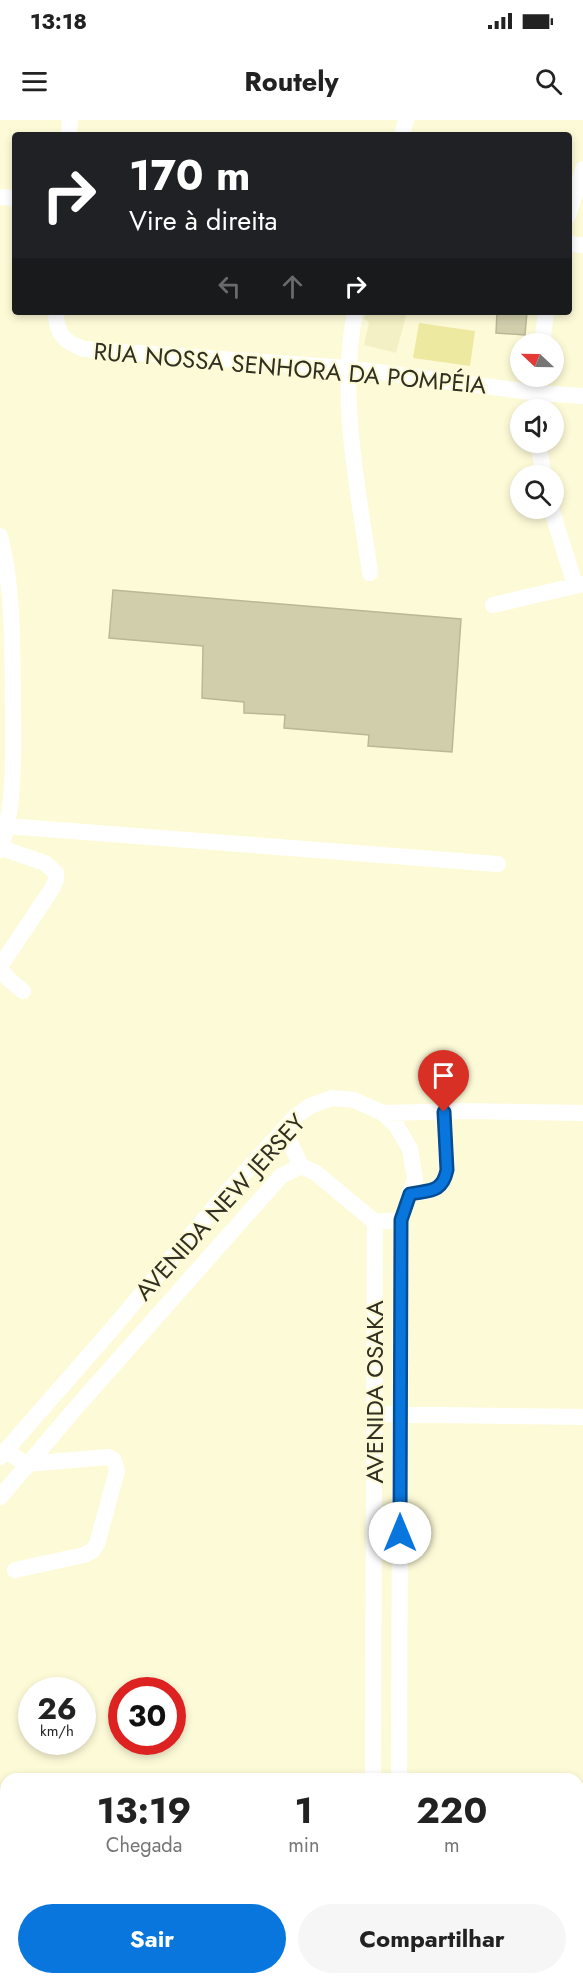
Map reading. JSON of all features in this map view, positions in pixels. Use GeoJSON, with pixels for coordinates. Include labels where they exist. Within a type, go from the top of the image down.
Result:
{"type":"FeatureCollection","features":[{"type":"Feature","properties":{"kind":"street"},"geometry":{"type":"LineString","coordinates":[[572,203],[583,169]]}},
{"type":"Feature","properties":{"kind":"street","name":"RUA NOSSA SENHORA DA POMPÉIA"},"geometry":{"type":"LineString","coordinates":[[56,315],[57,326],[63,337],[84,349],[348,368],[538,393],[583,396]]}},
{"type":"Feature","properties":{"kind":"street"},"geometry":{"type":"LineString","coordinates":[[356,315],[348,368],[352,444],[370,573]]}},
{"type":"Feature","properties":{"kind":"street"},"geometry":{"type":"LineString","coordinates":[[543,333],[546,315]]}},
{"type":"Feature","properties":{"kind":"street"},"geometry":{"type":"LineString","coordinates":[[493,605],[579,584],[555,519]]}},
{"type":"Feature","properties":{"kind":"street"},"geometry":{"type":"LineString","coordinates":[[0,536],[8,568],[12,629],[6,728],[11,787],[7,826],[0,849],[45,863],[56,873],[52,889],[1,964],[1,970],[23,991]]}},
{"type":"Feature","properties":{"kind":"street"},"geometry":{"type":"LineString","coordinates":[[7,826],[498,864]]}},
{"type":"Feature","properties":{"kind":"street","name":"AVENIDA NEW JERSEY"},"geometry":{"type":"LineString","coordinates":[[2,1454],[112,1329],[229,1190],[295,1117],[310,1107],[332,1098],[354,1100],[383,1113],[396,1125],[410,1149],[415,1179],[401,1220]]}},
{"type":"Feature","properties":{"kind":"street"},"geometry":{"type":"LineString","coordinates":[[410,1194],[435,1189],[442,1185],[446,1178],[444,1112]]}},
{"type":"Feature","properties":{"kind":"street"},"geometry":{"type":"LineString","coordinates":[[383,1113],[583,1113]]}},
{"type":"Feature","properties":{"kind":"street"},"geometry":{"type":"LineString","coordinates":[[284,1129],[301,1166],[316,1173],[375,1222],[401,1220]]}},
{"type":"Feature","properties":{"kind":"street","name":"AVENIDA NEW JERSEY"},"geometry":{"type":"LineString","coordinates":[[0,1497],[269,1187],[281,1176],[301,1166]]}},
{"type":"Feature","properties":{"kind":"street"},"geometry":{"type":"LineString","coordinates":[[229,1190],[251,1209]]}},
{"type":"Feature","properties":{"kind":"street","name":"AVENIDA OSAKA"},"geometry":{"type":"LineString","coordinates":[[399,1773],[401,1220]]}},
{"type":"Feature","properties":{"kind":"street","name":"AVENIDA OSAKA"},"geometry":{"type":"LineString","coordinates":[[373,1773],[375,1222]]}},
{"type":"Feature","properties":{"kind":"street"},"geometry":{"type":"LineString","coordinates":[[374,1414],[583,1417]]}},
{"type":"Feature","properties":{"kind":"street"},"geometry":{"type":"LineString","coordinates":[[2,1454],[27,1464],[108,1457],[114,1460],[117,1471],[97,1544],[92,1551],[84,1555],[15,1570]]}},
{"type":"Feature","properties":{"kind":"street"},"geometry":{"type":"LineString","coordinates":[[374,1532],[400,1533]]}},
{"type":"Feature","properties":{"kind":"street"},"geometry":{"type":"LineString","coordinates":[[373,1631],[399,1631]]}},
{"type":"Feature","properties":{"kind":"street"},"geometry":{"type":"LineString","coordinates":[[373,1701],[399,1701]]}},
{"type":"Feature","properties":{"kind":"shaded area"},"geometry":{"type":"Polygon","coordinates":[[[365,315],[406,315],[396,353],[364,345],[369,322],[364,319],[365,315]]]}},
{"type":"Feature","properties":{"kind":"shaded area"},"geometry":{"type":"Polygon","coordinates":[[[419,323],[475,331],[470,366],[413,358],[419,323]]]}},
{"type":"Feature","properties":{"kind":"building"},"geometry":{"type":"Polygon","coordinates":[[[497,315],[527,315],[525,333],[496,333],[497,315]]]}},
{"type":"Feature","properties":{"kind":"building"},"geometry":{"type":"Polygon","coordinates":[[[113,590],[461,619],[452,752],[368,746],[369,735],[284,728],[285,715],[244,713],[244,702],[202,698],[203,646],[109,638],[113,590]]]}},
{"type":"Feature","properties":{"kind":"route"},"geometry":{"type":"LineString","coordinates":[[400,1533],[401,1220],[410,1194],[435,1189],[442,1185],[446,1178],[444,1112]]}}]}
